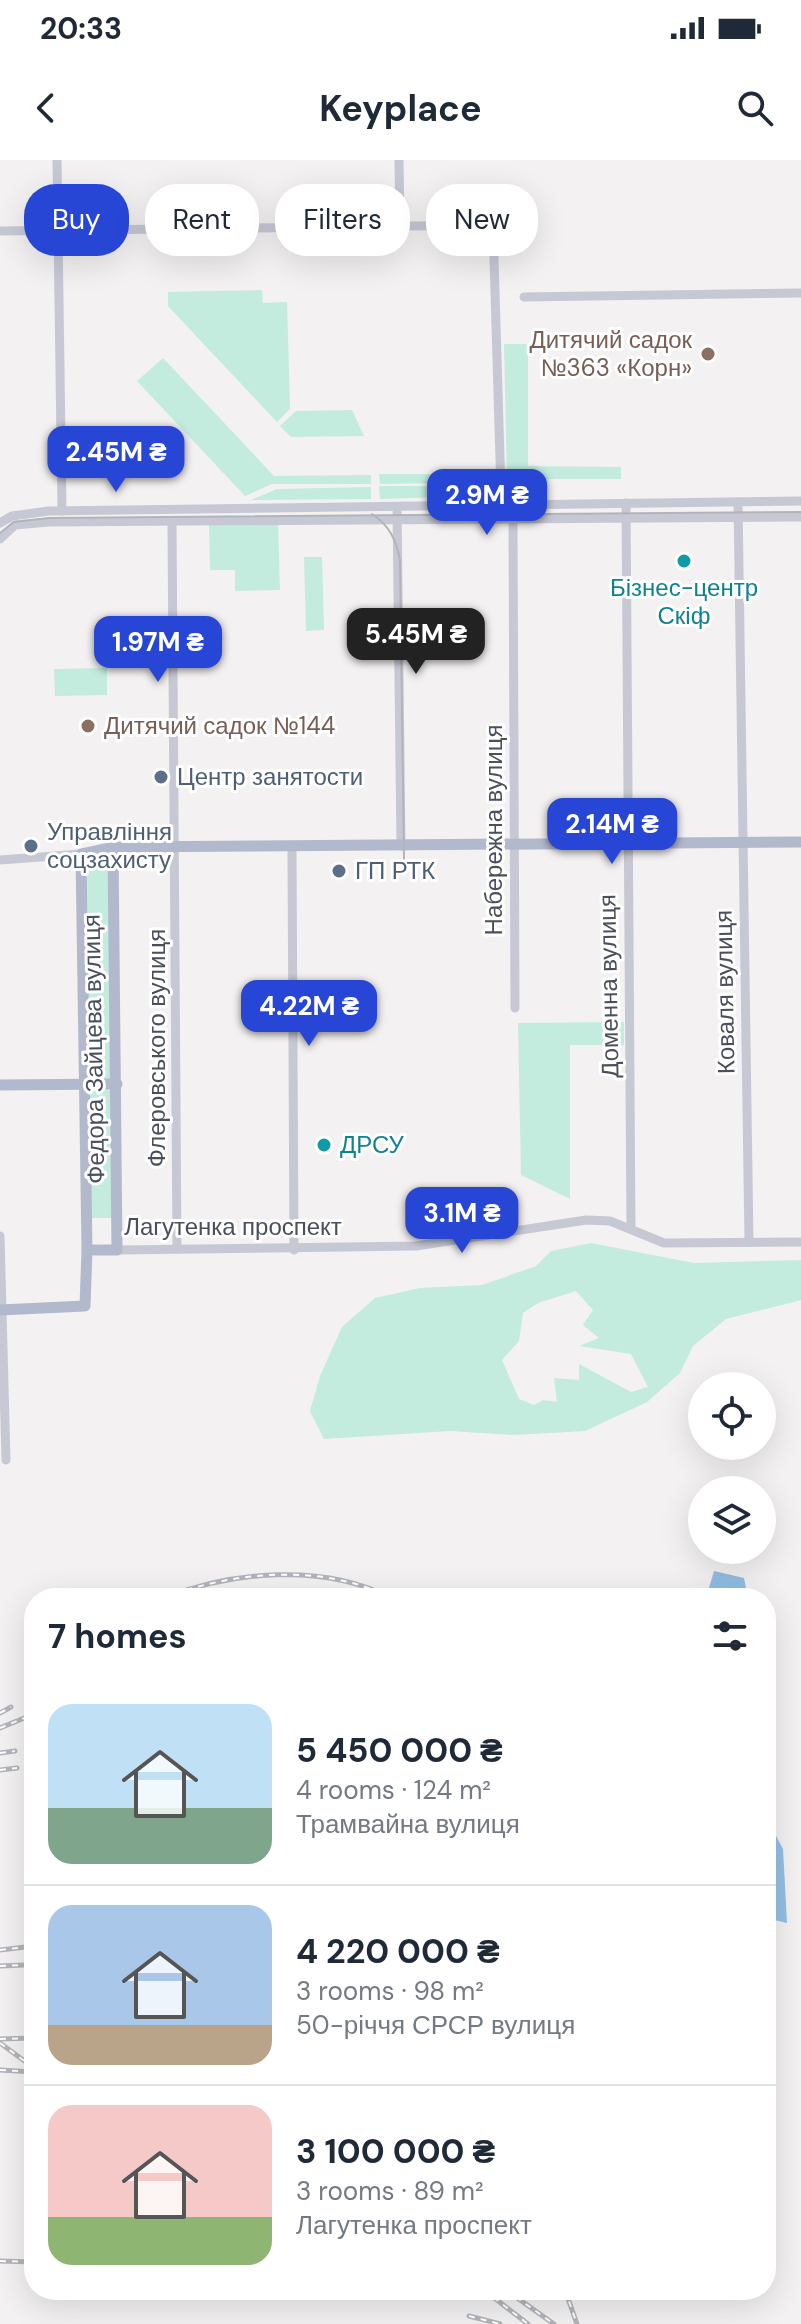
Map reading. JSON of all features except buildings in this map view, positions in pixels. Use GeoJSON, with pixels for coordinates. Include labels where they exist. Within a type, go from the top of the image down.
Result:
{"type":"FeatureCollection","features":[{"type":"Feature","properties":{"kind":"main road"},"geometry":{"type":"LineString","coordinates":[[81,854],[113,847],[801,842]]}},
{"type":"Feature","properties":{"kind":"main road","name":"Федора Зайцева вулиця"},"geometry":{"type":"LineString","coordinates":[[113,847],[117,1250]]}},
{"type":"Feature","properties":{"kind":"main road","name":"Федора Зайцева вулиця"},"geometry":{"type":"LineString","coordinates":[[81,854],[87,1250]]}},
{"type":"Feature","properties":{"kind":"main road"},"geometry":{"type":"LineString","coordinates":[[0,1085],[117,1084]]}},
{"type":"Feature","properties":{"kind":"main road"},"geometry":{"type":"LineString","coordinates":[[1,1310],[85,1306],[87,1250]]}},
{"type":"Feature","properties":{"kind":"main road","name":"Лагутенка проспект"},"geometry":{"type":"LineString","coordinates":[[87,1250],[117,1250]]}},
{"type":"Feature","properties":{"kind":"street"},"geometry":{"type":"LineString","coordinates":[[57,160],[57,184]]}},
{"type":"Feature","properties":{"kind":"street"},"geometry":{"type":"LineString","coordinates":[[399,160],[399,184]]}},
{"type":"Feature","properties":{"kind":"street","name":"Набережна вулиця"},"geometry":{"type":"LineString","coordinates":[[410,226],[493,225],[501,492],[506,516],[513,521],[515,1008]]}},
{"type":"Feature","properties":{"kind":"street"},"geometry":{"type":"LineString","coordinates":[[129,230],[275,228]]}},
{"type":"Feature","properties":{"kind":"street"},"geometry":{"type":"LineString","coordinates":[[0,231],[24,231]]}},
{"type":"Feature","properties":{"kind":"street"},"geometry":{"type":"LineString","coordinates":[[57,256],[62,511],[70,521]]}},
{"type":"Feature","properties":{"kind":"street"},"geometry":{"type":"LineString","coordinates":[[524,297],[801,293]]}},
{"type":"Feature","properties":{"kind":"street"},"geometry":{"type":"LineString","coordinates":[[0,523],[12,516],[62,511],[801,501]]}},
{"type":"Feature","properties":{"kind":"street","name":"Коваля вулиця"},"geometry":{"type":"LineString","coordinates":[[738,502],[749,1242]]}},
{"type":"Feature","properties":{"kind":"street","name":"Доменна вулиця"},"geometry":{"type":"LineString","coordinates":[[626,503],[631,1229]]}},
{"type":"Feature","properties":{"kind":"street"},"geometry":{"type":"LineString","coordinates":[[397,507],[401,846]]}},
{"type":"Feature","properties":{"kind":"street"},"geometry":{"type":"LineString","coordinates":[[0,539],[15,525],[70,521],[397,522],[801,517]]}},
{"type":"Feature","properties":{"kind":"street"},"geometry":{"type":"LineString","coordinates":[[172,521],[177,848]]}},
{"type":"Feature","properties":{"kind":"street","name":"Флеровського вулиця"},"geometry":{"type":"LineString","coordinates":[[177,848],[177,1249]]}},
{"type":"Feature","properties":{"kind":"street"},"geometry":{"type":"LineString","coordinates":[[292,848],[294,1250]]}},
{"type":"Feature","properties":{"kind":"street"},"geometry":{"type":"LineString","coordinates":[[0,860],[81,854]]}},
{"type":"Feature","properties":{"kind":"street","name":"Лагутенка проспект"},"geometry":{"type":"LineString","coordinates":[[117,1250],[416,1246],[586,1220],[610,1221],[664,1243],[801,1242]]}},
{"type":"Feature","properties":{"kind":"street"},"geometry":{"type":"LineString","coordinates":[[0,1236],[6,1460]]}},
{"type":"Feature","properties":{"kind":"green space"},"geometry":{"type":"Polygon","coordinates":[[[262,290],[263,303],[287,302],[290,409],[277,422],[168,306],[168,292],[262,290]]]}},
{"type":"Feature","properties":{"kind":"green space"},"geometry":{"type":"Polygon","coordinates":[[[504,344],[528,344],[528,466],[621,467],[621,479],[507,479],[504,344]]]}},
{"type":"Feature","properties":{"kind":"green space"},"geometry":{"type":"Polygon","coordinates":[[[163,358],[274,476],[371,475],[371,484],[272,484],[245,496],[137,381],[163,358]]]}},
{"type":"Feature","properties":{"kind":"green space"},"geometry":{"type":"Polygon","coordinates":[[[352,410],[364,436],[291,437],[280,426],[296,411],[352,410]]]}},
{"type":"Feature","properties":{"kind":"green space"},"geometry":{"type":"Polygon","coordinates":[[[379,474],[454,474],[447,483],[380,484],[379,474]]]}},
{"type":"Feature","properties":{"kind":"green space"},"geometry":{"type":"Polygon","coordinates":[[[379,486],[446,486],[441,497],[380,499],[379,486]]]}},
{"type":"Feature","properties":{"kind":"green space"},"geometry":{"type":"Polygon","coordinates":[[[371,487],[371,499],[251,500],[277,489],[371,487]]]}},
{"type":"Feature","properties":{"kind":"green space"},"geometry":{"type":"Polygon","coordinates":[[[278,522],[280,590],[235,591],[235,570],[210,570],[209,523],[278,522]]]}},
{"type":"Feature","properties":{"kind":"green space"},"geometry":{"type":"Polygon","coordinates":[[[304,557],[322,557],[324,630],[306,631],[304,557]]]}},
{"type":"Feature","properties":{"kind":"green space"},"geometry":{"type":"Polygon","coordinates":[[[107,668],[107,695],[55,696],[54,669],[107,668]]]}},
{"type":"Feature","properties":{"kind":"green space"},"geometry":{"type":"Polygon","coordinates":[[[110,863],[113,1079],[89,1079],[87,864],[110,863]]]}},
{"type":"Feature","properties":{"kind":"green space"},"geometry":{"type":"Polygon","coordinates":[[[624,1022],[624,1045],[570,1045],[570,1199],[521,1175],[518,1023],[624,1022]]]}},
{"type":"Feature","properties":{"kind":"green space"},"geometry":{"type":"Polygon","coordinates":[[[111,1090],[113,1218],[91,1218],[89,1091],[111,1090]]]}},
{"type":"Feature","properties":{"kind":"green space"},"geometry":{"type":"Polygon","coordinates":[[[591,1243],[694,1263],[801,1260],[801,1300],[726,1319],[693,1346],[680,1373],[647,1402],[585,1431],[514,1435],[450,1431],[324,1439],[310,1411],[320,1376],[342,1327],[375,1298],[420,1288],[482,1285],[536,1266],[551,1251],[591,1243]],[[576,1291],[538,1303],[523,1313],[519,1341],[502,1360],[519,1399],[534,1405],[543,1400],[557,1402],[554,1378],[579,1380],[579,1364],[631,1392],[648,1387],[631,1354],[579,1346],[599,1338],[583,1325],[593,1310],[576,1291]]]}},
{"type":"Feature","properties":{"kind":"water"},"geometry":{"type":"Polygon","coordinates":[[[714,1571],[744,1578],[746,1588],[709,1588],[714,1571]]]}},
{"type":"Feature","properties":{"kind":"water"},"geometry":{"type":"Polygon","coordinates":[[[776,1836],[783,1849],[787,1923],[776,1920],[776,1836]]]}},
{"type":"Feature","properties":{"kind":"tram line"},"geometry":{"type":"LineString","coordinates":[[0,533],[14,522],[49,518],[801,512]]}},
{"type":"Feature","properties":{"kind":"tram line"},"geometry":{"type":"LineString","coordinates":[[372,514],[391,534],[400,560],[404,860]]}},
{"type":"Feature","properties":{"kind":"railway"},"geometry":{"type":"LineString","coordinates":[[195,1588],[248,1577],[278,1575],[337,1579],[367,1588]]}},
{"type":"Feature","properties":{"kind":"railway"},"geometry":{"type":"LineString","coordinates":[[0,1713],[11,1707]]}},
{"type":"Feature","properties":{"kind":"railway"},"geometry":{"type":"LineString","coordinates":[[0,1728],[24,1718]]}},
{"type":"Feature","properties":{"kind":"railway"},"geometry":{"type":"LineString","coordinates":[[0,1753],[15,1751]]}},
{"type":"Feature","properties":{"kind":"railway"},"geometry":{"type":"LineString","coordinates":[[0,1770],[17,1768]]}},
{"type":"Feature","properties":{"kind":"railway"},"geometry":{"type":"LineString","coordinates":[[0,1950],[24,1947]]}},
{"type":"Feature","properties":{"kind":"railway"},"geometry":{"type":"LineString","coordinates":[[0,1966],[24,1965]]}},
{"type":"Feature","properties":{"kind":"railway"},"geometry":{"type":"LineString","coordinates":[[0,2039],[24,2038]]}},
{"type":"Feature","properties":{"kind":"railway"},"geometry":{"type":"LineString","coordinates":[[0,2043],[24,2061]]}},
{"type":"Feature","properties":{"kind":"railway"},"geometry":{"type":"LineString","coordinates":[[0,2070],[24,2071]]}},
{"type":"Feature","properties":{"kind":"railway"},"geometry":{"type":"LineString","coordinates":[[0,2261],[24,2262]]}},
{"type":"Feature","properties":{"kind":"railway"},"geometry":{"type":"LineString","coordinates":[[497,2300],[528,2324]]}},
{"type":"Feature","properties":{"kind":"railway"},"geometry":{"type":"LineString","coordinates":[[520,2300],[554,2324]]}},
{"type":"Feature","properties":{"kind":"railway"},"geometry":{"type":"LineString","coordinates":[[569,2300],[577,2324]]}},
{"type":"Feature","properties":{"kind":"railway"},"geometry":{"type":"LineString","coordinates":[[469,2316],[500,2324]]}},
{"type":"Feature","properties":{"kind":"place","name":"Дитячий садок №363 «Корн»"},"geometry":{"type":"Point","coordinates":[708,354]}},
{"type":"Feature","properties":{"kind":"place","name":"Бізнес-центр Скіф"},"geometry":{"type":"Point","coordinates":[684,561]}},
{"type":"Feature","properties":{"kind":"place","name":"Дитячий садок №144"},"geometry":{"type":"Point","coordinates":[88,726]}},
{"type":"Feature","properties":{"kind":"place","name":"Центр занятости"},"geometry":{"type":"Point","coordinates":[161,777]}},
{"type":"Feature","properties":{"kind":"place","name":"Управління соцзахисту"},"geometry":{"type":"Point","coordinates":[31,846]}},
{"type":"Feature","properties":{"kind":"place","name":"ГП РТК"},"geometry":{"type":"Point","coordinates":[339,871]}},
{"type":"Feature","properties":{"kind":"place","name":"ДРСУ"},"geometry":{"type":"Point","coordinates":[324,1145]}}]}
